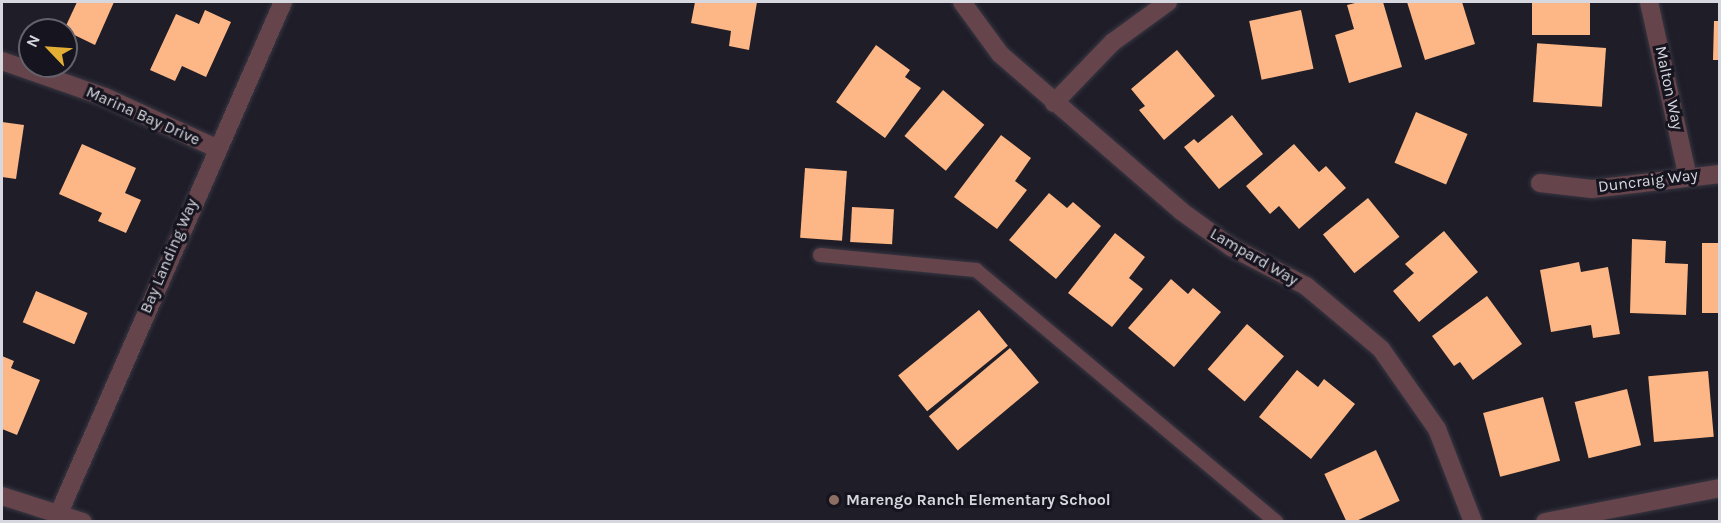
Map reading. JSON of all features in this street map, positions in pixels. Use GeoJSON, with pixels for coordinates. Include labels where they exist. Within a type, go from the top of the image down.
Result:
{"type":"FeatureCollection","features":[{"type":"Feature","properties":{"kind":"street","name":"Bay Landing Way"},"geometry":{"type":"LineString","coordinates":[[59,513],[216,148],[283,2]]}},
{"type":"Feature","properties":{"kind":"street","name":"Lampard Way"},"geometry":{"type":"LineString","coordinates":[[962,2],[1000,54],[1180,211],[1230,247],[1306,286],[1381,349],[1437,429],[1473,522]]}},
{"type":"Feature","properties":{"kind":"street"},"geometry":{"type":"LineString","coordinates":[[1054,103],[1113,42],[1168,2]]}},
{"type":"Feature","properties":{"kind":"street","name":"Malton Way"},"geometry":{"type":"LineString","coordinates":[[1649,2],[1688,174]]}},
{"type":"Feature","properties":{"kind":"street","name":"Marina Bay Drive"},"geometry":{"type":"LineString","coordinates":[[2,61],[105,97],[216,148]]}},
{"type":"Feature","properties":{"kind":"street","name":"Duncraig Way"},"geometry":{"type":"LineString","coordinates":[[1540,183],[1592,189],[1688,174],[1719,174]]}},
{"type":"Feature","properties":{"kind":"street"},"geometry":{"type":"LineString","coordinates":[[1545,522],[1719,488]]}},
{"type":"Feature","properties":{"kind":"street"},"geometry":{"type":"LineString","coordinates":[[2,496],[83,522]]}},
{"type":"Feature","properties":{"kind":"lane"},"geometry":{"type":"LineString","coordinates":[[820,255],[976,270],[1276,522]]}},
{"type":"Feature","properties":{"kind":"building"},"geometry":{"type":"Polygon","coordinates":[[[77,2],[114,2],[95,45],[78,37],[78,18],[70,18],[77,2]]]}},
{"type":"Feature","properties":{"kind":"building"},"geometry":{"type":"Polygon","coordinates":[[[695,2],[757,2],[749,50],[729,46],[731,31],[691,23],[695,2]]]}},
{"type":"Feature","properties":{"kind":"building"},"geometry":{"type":"Polygon","coordinates":[[[1359,2],[1383,2],[1402,67],[1349,83],[1335,35],[1354,29],[1347,5],[1359,2]]]}},
{"type":"Feature","properties":{"kind":"building"},"geometry":{"type":"Polygon","coordinates":[[[1407,2],[1462,2],[1475,44],[1425,60],[1407,2]]]}},
{"type":"Feature","properties":{"kind":"building"},"geometry":{"type":"Polygon","coordinates":[[[1532,2],[1590,2],[1590,35],[1532,35],[1532,2]]]}},
{"type":"Feature","properties":{"kind":"building"},"geometry":{"type":"Polygon","coordinates":[[[205,10],[231,22],[206,77],[182,66],[175,81],[150,70],[176,14],[199,24],[205,10]]]}},
{"type":"Feature","properties":{"kind":"building"},"geometry":{"type":"Polygon","coordinates":[[[1301,10],[1313,69],[1262,80],[1249,21],[1301,10]]]}},
{"type":"Feature","properties":{"kind":"building"},"geometry":{"type":"Polygon","coordinates":[[[1714,21],[1720,21],[1720,60],[1713,60],[1714,21]]]}},
{"type":"Feature","properties":{"kind":"building"},"geometry":{"type":"Polygon","coordinates":[[[1537,43],[1606,48],[1602,107],[1533,102],[1537,43]]]}},
{"type":"Feature","properties":{"kind":"building"},"geometry":{"type":"Polygon","coordinates":[[[876,45],[910,70],[905,77],[921,88],[885,138],[836,102],[876,45]]]}},
{"type":"Feature","properties":{"kind":"building"},"geometry":{"type":"Polygon","coordinates":[[[1177,50],[1215,96],[1164,140],[1139,110],[1145,106],[1131,89],[1177,50]]]}},
{"type":"Feature","properties":{"kind":"building"},"geometry":{"type":"Polygon","coordinates":[[[943,90],[984,125],[946,171],[904,136],[943,90]]]}},
{"type":"Feature","properties":{"kind":"building"},"geometry":{"type":"Polygon","coordinates":[[[1416,112],[1468,134],[1446,185],[1395,163],[1416,112]]]}},
{"type":"Feature","properties":{"kind":"building"},"geometry":{"type":"Polygon","coordinates":[[[1232,115],[1263,154],[1219,189],[1184,147],[1194,139],[1198,143],[1232,115]]]}},
{"type":"Feature","properties":{"kind":"building"},"geometry":{"type":"Polygon","coordinates":[[[2,122],[24,125],[16,179],[2,177],[2,122]]]}},
{"type":"Feature","properties":{"kind":"building"},"geometry":{"type":"Polygon","coordinates":[[[1001,135],[1031,158],[1015,181],[1027,190],[997,229],[954,197],[1001,135]]]}},
{"type":"Feature","properties":{"kind":"building"},"geometry":{"type":"Polygon","coordinates":[[[82,144],[136,168],[125,193],[141,200],[126,233],[98,221],[102,213],[59,194],[82,144]]]}},
{"type":"Feature","properties":{"kind":"building"},"geometry":{"type":"Polygon","coordinates":[[[1294,144],[1319,172],[1326,166],[1346,188],[1299,229],[1279,206],[1270,214],[1246,186],[1294,144]]]}},
{"type":"Feature","properties":{"kind":"building"},"geometry":{"type":"Polygon","coordinates":[[[805,168],[847,171],[842,241],[800,238],[805,168]]]}},
{"type":"Feature","properties":{"kind":"building"},"geometry":{"type":"Polygon","coordinates":[[[1049,193],[1067,208],[1073,202],[1101,226],[1056,279],[1009,240],[1049,193]]]}},
{"type":"Feature","properties":{"kind":"building"},"geometry":{"type":"Polygon","coordinates":[[[1368,198],[1399,237],[1354,273],[1323,235],[1368,198]]]}},
{"type":"Feature","properties":{"kind":"building"},"geometry":{"type":"Polygon","coordinates":[[[852,207],[894,209],[892,244],[850,242],[852,207]]]}},
{"type":"Feature","properties":{"kind":"building"},"geometry":{"type":"Polygon","coordinates":[[[1444,231],[1478,272],[1419,322],[1393,291],[1414,273],[1405,264],[1444,231]]]}},
{"type":"Feature","properties":{"kind":"building"},"geometry":{"type":"Polygon","coordinates":[[[1115,233],[1145,257],[1129,278],[1143,289],[1112,327],[1068,293],[1115,233]]]}},
{"type":"Feature","properties":{"kind":"building"},"geometry":{"type":"Polygon","coordinates":[[[1632,239],[1666,241],[1665,263],[1688,264],[1686,315],[1630,313],[1632,239]]]}},
{"type":"Feature","properties":{"kind":"building"},"geometry":{"type":"Polygon","coordinates":[[[1702,243],[1720,243],[1720,313],[1702,313],[1702,243]]]}},
{"type":"Feature","properties":{"kind":"building"},"geometry":{"type":"Polygon","coordinates":[[[1579,262],[1581,272],[1608,267],[1620,334],[1593,338],[1591,325],[1551,332],[1540,270],[1579,262]]]}},
{"type":"Feature","properties":{"kind":"building"},"geometry":{"type":"Polygon","coordinates":[[[1171,279],[1188,294],[1193,288],[1221,312],[1174,367],[1128,328],[1171,279]]]}},
{"type":"Feature","properties":{"kind":"building"},"geometry":{"type":"Polygon","coordinates":[[[36,291],[88,313],[74,344],[23,322],[36,291]]]}},
{"type":"Feature","properties":{"kind":"building"},"geometry":{"type":"Polygon","coordinates":[[[1487,296],[1522,344],[1473,380],[1460,362],[1454,366],[1432,336],[1487,296]]]}},
{"type":"Feature","properties":{"kind":"building"},"geometry":{"type":"Polygon","coordinates":[[[979,310],[1008,346],[927,411],[898,375],[979,310]]]}},
{"type":"Feature","properties":{"kind":"building"},"geometry":{"type":"Polygon","coordinates":[[[1247,324],[1284,356],[1245,401],[1208,369],[1247,324]]]}},
{"type":"Feature","properties":{"kind":"building"},"geometry":{"type":"Polygon","coordinates":[[[1010,348],[1039,382],[958,451],[929,416],[1010,348]]]}},
{"type":"Feature","properties":{"kind":"building"},"geometry":{"type":"Polygon","coordinates":[[[2,356],[14,361],[11,368],[40,380],[17,435],[2,429],[2,356]]]}},
{"type":"Feature","properties":{"kind":"building"},"geometry":{"type":"Polygon","coordinates":[[[1297,370],[1318,387],[1324,379],[1355,404],[1311,459],[1259,417],[1297,370]]]}},
{"type":"Feature","properties":{"kind":"building"},"geometry":{"type":"Polygon","coordinates":[[[1708,371],[1714,437],[1654,442],[1648,376],[1708,371]]]}},
{"type":"Feature","properties":{"kind":"building"},"geometry":{"type":"Polygon","coordinates":[[[1627,389],[1641,445],[1589,458],[1575,402],[1627,389]]]}},
{"type":"Feature","properties":{"kind":"building"},"geometry":{"type":"Polygon","coordinates":[[[1543,397],[1560,461],[1500,477],[1483,413],[1543,397]]]}},
{"type":"Feature","properties":{"kind":"building"},"geometry":{"type":"Polygon","coordinates":[[[1376,450],[1400,501],[1354,522],[1347,522],[1324,474],[1376,450]]]}},
{"type":"Feature","properties":{"kind":"place","name":"Marengo Ranch Elementary School"},"geometry":{"type":"Point","coordinates":[834,500]}}]}
